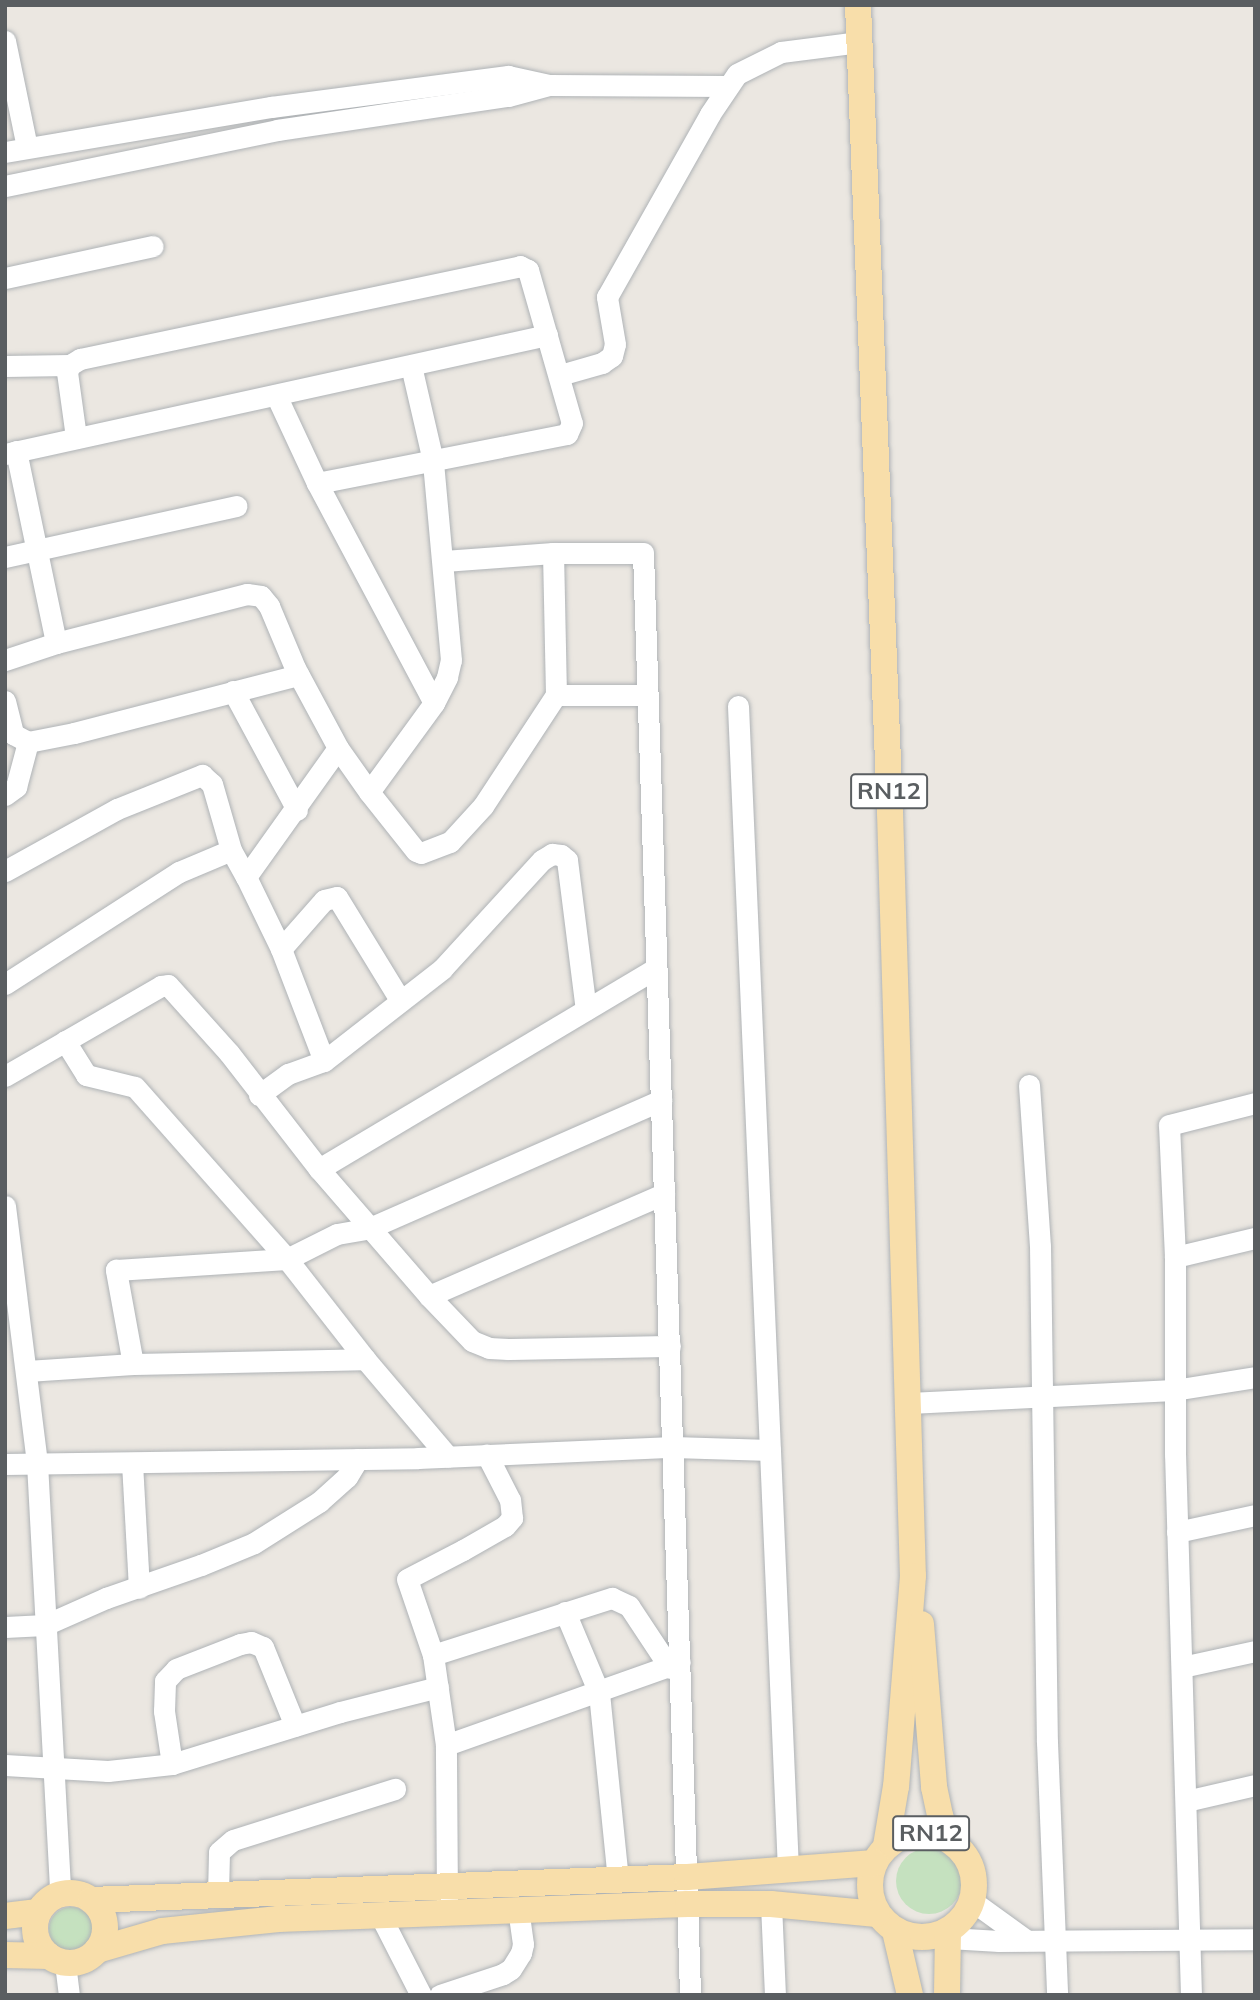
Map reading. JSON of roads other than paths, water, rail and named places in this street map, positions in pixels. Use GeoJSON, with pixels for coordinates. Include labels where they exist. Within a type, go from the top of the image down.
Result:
{"type":"FeatureCollection","features":[{"type":"Feature","properties":{"kind":"main road","name":"RN12"},"geometry":{"type":"LineString","coordinates":[[858,5],[887,724],[912,1576],[897,1773],[880,1855],[869,1887],[886,1922],[910,1995]]}},
{"type":"Feature","properties":{"kind":"main road","name":"RN12"},"geometry":{"type":"LineString","coordinates":[[912,1576],[922,1636],[934,1787],[940,1816],[949,1840]]}},
{"type":"Feature","properties":{"kind":"main road","name":"RN12"},"geometry":{"type":"LineString","coordinates":[[880,1855],[916,1832],[939,1835],[949,1840],[968,1860],[974,1887],[972,1901]]}},
{"type":"Feature","properties":{"kind":"main road"},"geometry":{"type":"LineString","coordinates":[[57,1959],[36,1936],[38,1912],[47,1900],[60,1894],[76,1893],[92,1900],[448,1884],[687,1877],[788,1870],[880,1855]]}},
{"type":"Feature","properties":{"kind":"main road"},"geometry":{"type":"LineString","coordinates":[[5,1955],[83,1961],[97,1950],[103,1940],[104,1918],[92,1900]]}},
{"type":"Feature","properties":{"kind":"main road"},"geometry":{"type":"LineString","coordinates":[[97,1950],[162,1931],[206,1925],[380,1915],[688,1904],[771,1904],[886,1922],[913,1937],[943,1936],[965,1915],[972,1901]]}},
{"type":"Feature","properties":{"kind":"main road"},"geometry":{"type":"LineString","coordinates":[[5,1916],[38,1912]]}},
{"type":"Feature","properties":{"kind":"main road"},"geometry":{"type":"LineString","coordinates":[[943,1936],[947,1995]]}},
{"type":"Feature","properties":{"kind":"street"},"geometry":{"type":"LineString","coordinates":[[5,41],[27,147]]}},
{"type":"Feature","properties":{"kind":"street"},"geometry":{"type":"LineString","coordinates":[[560,374],[602,363],[612,356],[615,344],[607,297],[710,114],[737,74],[780,52],[859,42]]}},
{"type":"Feature","properties":{"kind":"street"},"geometry":{"type":"LineString","coordinates":[[5,152],[384,90],[508,76],[549,85],[728,86]]}},
{"type":"Feature","properties":{"kind":"street"},"geometry":{"type":"LineString","coordinates":[[5,186],[277,130],[508,96],[549,85]]}},
{"type":"Feature","properties":{"kind":"street"},"geometry":{"type":"LineString","coordinates":[[5,278],[153,246]]}},
{"type":"Feature","properties":{"kind":"street"},"geometry":{"type":"LineString","coordinates":[[5,366],[70,365],[80,359],[275,316],[520,266],[528,270],[572,423],[567,434],[317,483]]}},
{"type":"Feature","properties":{"kind":"street"},"geometry":{"type":"LineString","coordinates":[[56,643],[36,548],[11,453],[547,335]]}},
{"type":"Feature","properties":{"kind":"street"},"geometry":{"type":"LineString","coordinates":[[70,365],[67,372],[76,437]]}},
{"type":"Feature","properties":{"kind":"street"},"geometry":{"type":"LineString","coordinates":[[369,792],[434,703],[447,677],[451,660],[433,461],[411,366]]}},
{"type":"Feature","properties":{"kind":"street"},"geometry":{"type":"LineString","coordinates":[[276,395],[317,483],[434,703]]}},
{"type":"Feature","properties":{"kind":"street"},"geometry":{"type":"LineString","coordinates":[[5,557],[36,548],[236,506]]}},
{"type":"Feature","properties":{"kind":"street"},"geometry":{"type":"LineString","coordinates":[[444,561],[553,553],[643,554],[673,1447],[675,1665],[687,1877],[690,1995]]}},
{"type":"Feature","properties":{"kind":"street"},"geometry":{"type":"LineString","coordinates":[[5,660],[56,643],[254,595],[261,596],[269,606],[299,675],[338,748],[416,851],[427,852],[450,842],[483,806],[556,695],[553,553]]}},
{"type":"Feature","properties":{"kind":"street"},"geometry":{"type":"LineString","coordinates":[[5,701],[13,734],[28,742],[74,733],[299,675]]}},
{"type":"Feature","properties":{"kind":"street"},"geometry":{"type":"LineString","coordinates":[[233,691],[297,810]]}},
{"type":"Feature","properties":{"kind":"street"},"geometry":{"type":"LineString","coordinates":[[556,695],[647,695]]}},
{"type":"Feature","properties":{"kind":"street"},"geometry":{"type":"LineString","coordinates":[[738,706],[788,1870]]}},
{"type":"Feature","properties":{"kind":"street"},"geometry":{"type":"LineString","coordinates":[[5,795],[16,788],[28,742]]}},
{"type":"Feature","properties":{"kind":"street"},"geometry":{"type":"LineString","coordinates":[[246,877],[297,810],[338,748]]}},
{"type":"Feature","properties":{"kind":"street"},"geometry":{"type":"LineString","coordinates":[[5,871],[117,809],[202,775],[212,784],[231,849],[281,949],[324,1061]]}},
{"type":"Feature","properties":{"kind":"street"},"geometry":{"type":"LineString","coordinates":[[5,985],[179,872],[231,849]]}},
{"type":"Feature","properties":{"kind":"street"},"geometry":{"type":"LineString","coordinates":[[259,1095],[288,1074],[324,1061],[442,969],[542,860],[552,854],[561,855],[567,860],[586,1010]]}},
{"type":"Feature","properties":{"kind":"street"},"geometry":{"type":"LineString","coordinates":[[281,949],[324,900],[337,897],[400,1000]]}},
{"type":"Feature","properties":{"kind":"street"},"geometry":{"type":"LineString","coordinates":[[319,1169],[656,968]]}},
{"type":"Feature","properties":{"kind":"street"},"geometry":{"type":"LineString","coordinates":[[5,1076],[161,986],[169,985],[229,1053],[319,1169],[429,1296],[472,1341],[489,1348],[670,1346]]}},
{"type":"Feature","properties":{"kind":"street"},"geometry":{"type":"LineString","coordinates":[[65,1041],[86,1075],[135,1087],[287,1259],[365,1359],[448,1457]]}},
{"type":"Feature","properties":{"kind":"street"},"geometry":{"type":"LineString","coordinates":[[1029,1085],[1040,1246],[1047,1742],[1057,1995]]}},
{"type":"Feature","properties":{"kind":"street"},"geometry":{"type":"LineString","coordinates":[[133,1364],[116,1270],[287,1259],[337,1234],[370,1228],[661,1100]]}},
{"type":"Feature","properties":{"kind":"street"},"geometry":{"type":"LineString","coordinates":[[1191,1995],[1177,1532],[1175,1257],[1169,1125],[1255,1103]]}},
{"type":"Feature","properties":{"kind":"street"},"geometry":{"type":"LineString","coordinates":[[429,1296],[664,1194]]}},
{"type":"Feature","properties":{"kind":"street"},"geometry":{"type":"LineString","coordinates":[[5,1206],[37,1464],[60,1894]]}},
{"type":"Feature","properties":{"kind":"street"},"geometry":{"type":"LineString","coordinates":[[1175,1257],[1255,1238]]}},
{"type":"Feature","properties":{"kind":"street"},"geometry":{"type":"LineString","coordinates":[[27,1371],[133,1364],[365,1359]]}},
{"type":"Feature","properties":{"kind":"street"},"geometry":{"type":"LineString","coordinates":[[909,1403],[1174,1390],[1255,1377]]}},
{"type":"Feature","properties":{"kind":"street"},"geometry":{"type":"LineString","coordinates":[[5,1464],[448,1457],[673,1447],[770,1450]]}},
{"type":"Feature","properties":{"kind":"street"},"geometry":{"type":"LineString","coordinates":[[446,1914],[446,1745],[433,1655],[407,1579],[474,1544],[512,1518],[510,1500],[487,1455]]}},
{"type":"Feature","properties":{"kind":"street"},"geometry":{"type":"LineString","coordinates":[[5,1627],[45,1625],[226,1555],[294,1520],[347,1476],[358,1459]]}},
{"type":"Feature","properties":{"kind":"street"},"geometry":{"type":"LineString","coordinates":[[132,1462],[139,1588]]}},
{"type":"Feature","properties":{"kind":"street"},"geometry":{"type":"LineString","coordinates":[[1177,1532],[1255,1515]]}},
{"type":"Feature","properties":{"kind":"street"},"geometry":{"type":"LineString","coordinates":[[433,1655],[606,1599],[624,1601],[675,1665]]}},
{"type":"Feature","properties":{"kind":"street"},"geometry":{"type":"LineString","coordinates":[[565,1612],[599,1693],[618,1879]]}},
{"type":"Feature","properties":{"kind":"street"},"geometry":{"type":"LineString","coordinates":[[172,1765],[164,1711],[165,1681],[176,1669],[240,1644],[251,1642],[263,1647],[295,1726]]}},
{"type":"Feature","properties":{"kind":"street"},"geometry":{"type":"LineString","coordinates":[[1182,1667],[1255,1651]]}},
{"type":"Feature","properties":{"kind":"street"},"geometry":{"type":"LineString","coordinates":[[446,1745],[675,1665]]}},
{"type":"Feature","properties":{"kind":"street"},"geometry":{"type":"LineString","coordinates":[[5,1765],[131,1770],[172,1765],[295,1726],[438,1687]]}},
{"type":"Feature","properties":{"kind":"street"},"geometry":{"type":"LineString","coordinates":[[1186,1801],[1255,1785]]}},
{"type":"Feature","properties":{"kind":"street"},"geometry":{"type":"LineString","coordinates":[[218,1894],[219,1852],[233,1840],[396,1788]]}},
{"type":"Feature","properties":{"kind":"street"},"geometry":{"type":"LineString","coordinates":[[972,1901],[1026,1940]]}},
{"type":"Feature","properties":{"kind":"street"},"geometry":{"type":"LineString","coordinates":[[771,1904],[775,1995]]}},
{"type":"Feature","properties":{"kind":"street"},"geometry":{"type":"LineString","coordinates":[[440,1995],[511,1969],[523,1944],[518,1910]]}},
{"type":"Feature","properties":{"kind":"street"},"geometry":{"type":"LineString","coordinates":[[380,1915],[421,1995]]}},
{"type":"Feature","properties":{"kind":"street"},"geometry":{"type":"LineString","coordinates":[[1230,1939],[1255,1931]]}},
{"type":"Feature","properties":{"kind":"street"},"geometry":{"type":"LineString","coordinates":[[943,1936],[1026,1940],[1255,1939]]}},
{"type":"Feature","properties":{"kind":"street"},"geometry":{"type":"LineString","coordinates":[[57,1959],[69,1995]]}}]}
